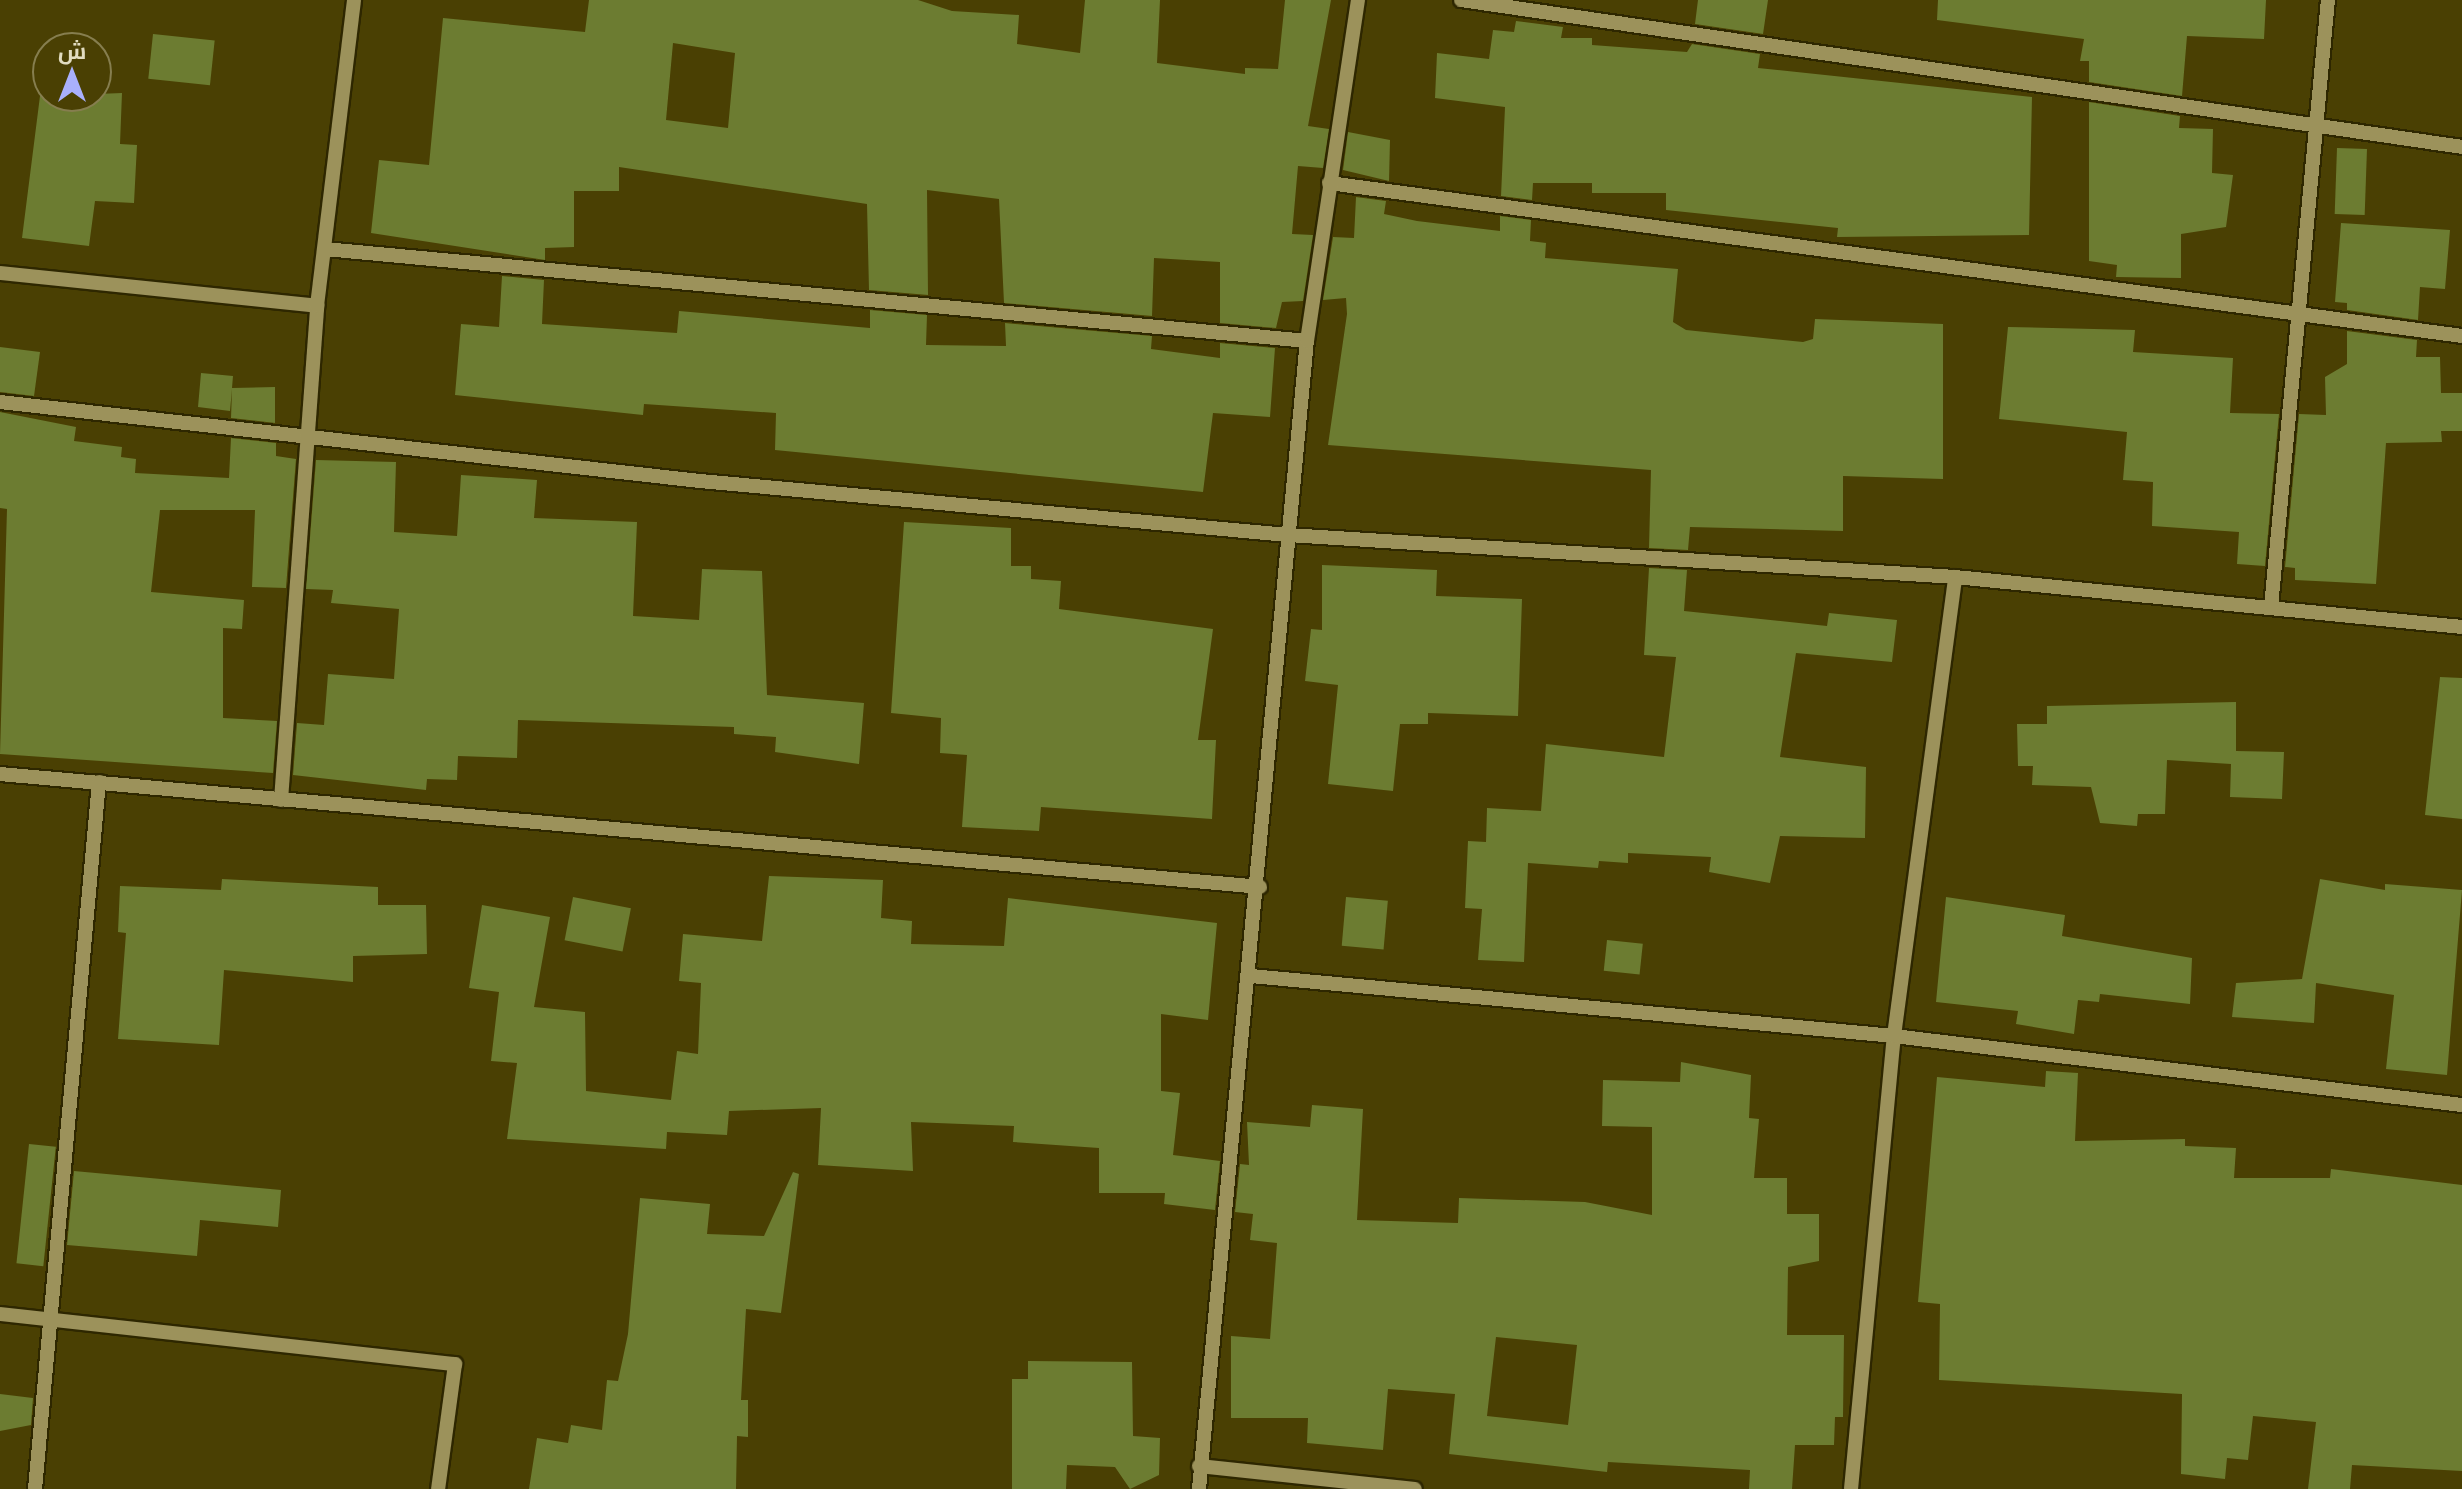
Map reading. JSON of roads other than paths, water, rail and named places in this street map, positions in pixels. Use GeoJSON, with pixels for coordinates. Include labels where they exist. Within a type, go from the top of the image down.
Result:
{"type":"FeatureCollection","features":[{"type":"Feature","properties":{"kind":"street"},"geometry":{"type":"LineString","coordinates":[[281,800],[305,435],[317,306],[354,0]]}},
{"type":"Feature","properties":{"kind":"street"},"geometry":{"type":"LineString","coordinates":[[1199,1489],[1260,887],[1307,341],[1358,0]]}},
{"type":"Feature","properties":{"kind":"street"},"geometry":{"type":"LineString","coordinates":[[1461,0],[2462,147]]}},
{"type":"Feature","properties":{"kind":"street"},"geometry":{"type":"LineString","coordinates":[[2271,607],[2301,316],[2328,0]]}},
{"type":"Feature","properties":{"kind":"street"},"geometry":{"type":"LineString","coordinates":[[1329,183],[2462,336]]}},
{"type":"Feature","properties":{"kind":"street"},"geometry":{"type":"LineString","coordinates":[[325,249],[1307,341]]}},
{"type":"Feature","properties":{"kind":"street"},"geometry":{"type":"LineString","coordinates":[[0,273],[317,306]]}},
{"type":"Feature","properties":{"kind":"street"},"geometry":{"type":"LineString","coordinates":[[0,402],[700,481],[1288,535],[1955,577],[2462,627]]}},
{"type":"Feature","properties":{"kind":"street"},"geometry":{"type":"LineString","coordinates":[[1851,1489],[1894,1036],[1955,577]]}},
{"type":"Feature","properties":{"kind":"street"},"geometry":{"type":"LineString","coordinates":[[0,774],[1260,887]]}},
{"type":"Feature","properties":{"kind":"street"},"geometry":{"type":"LineString","coordinates":[[35,1489],[54,1323],[99,782]]}},
{"type":"Feature","properties":{"kind":"street"},"geometry":{"type":"LineString","coordinates":[[1251,976],[1894,1036],[2462,1105]]}},
{"type":"Feature","properties":{"kind":"street"},"geometry":{"type":"LineString","coordinates":[[0,1314],[54,1323],[455,1364],[438,1489]]}},
{"type":"Feature","properties":{"kind":"street"},"geometry":{"type":"LineString","coordinates":[[1199,1466],[1415,1489]]}}]}
